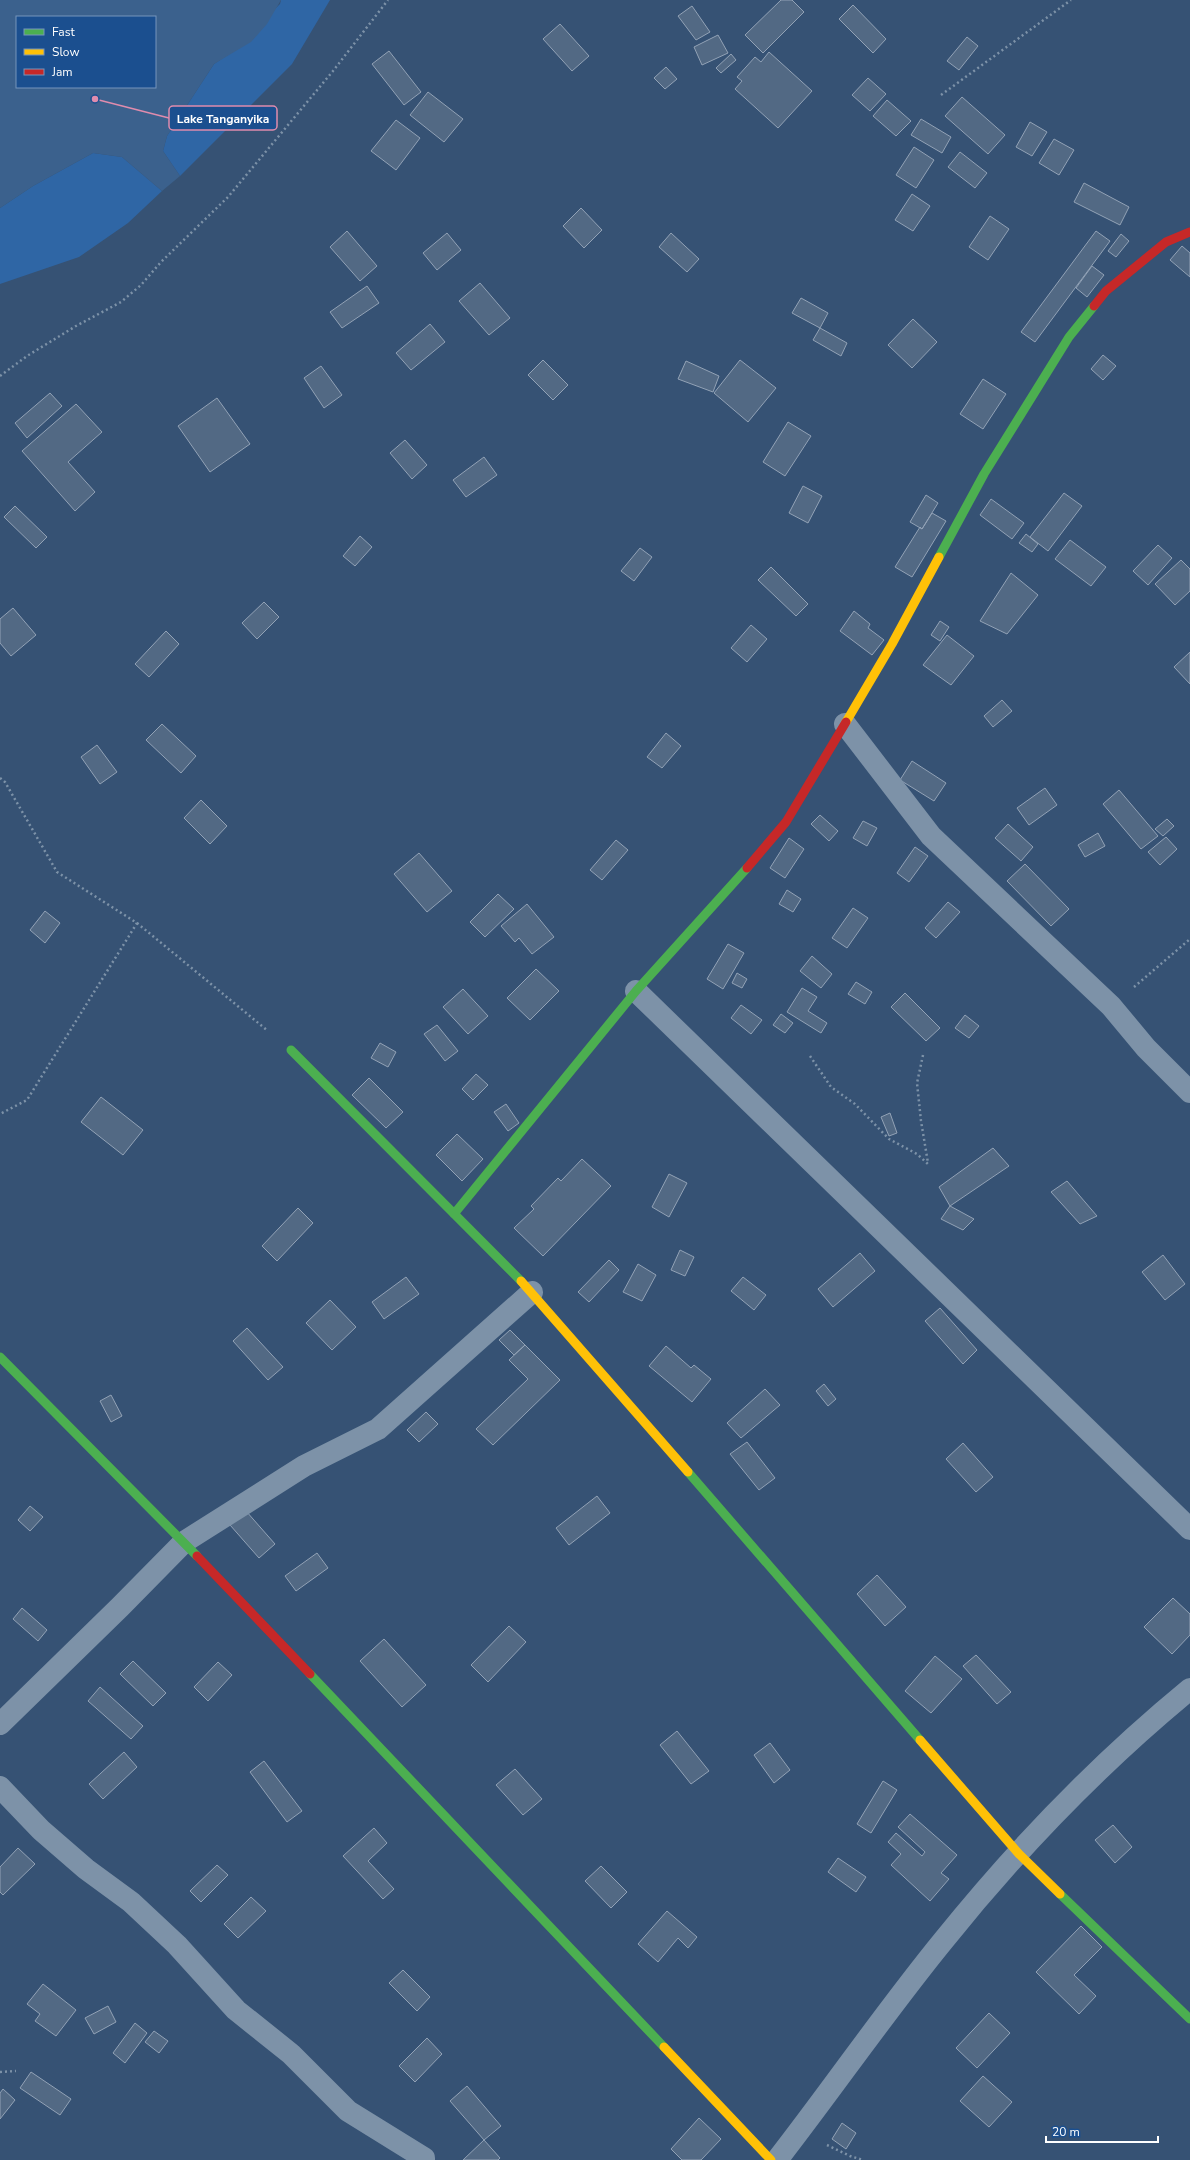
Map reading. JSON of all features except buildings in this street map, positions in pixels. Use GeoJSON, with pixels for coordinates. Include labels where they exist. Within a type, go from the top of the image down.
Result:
{"type":"FeatureCollection","features":[{"type":"Feature","properties":{"kind":"street"},"geometry":{"type":"LineString","coordinates":[[454,1214],[636,992],[786,822],[892,644],[984,474],[1069,337],[1106,291],[1166,242],[1190,232]]}},
{"type":"Feature","properties":{"kind":"street"},"geometry":{"type":"LineString","coordinates":[[845,724],[931,836],[1111,1006],[1146,1048],[1190,1092]]}},
{"type":"Feature","properties":{"kind":"street"},"geometry":{"type":"LineString","coordinates":[[636,992],[1190,1529]]}},
{"type":"Feature","properties":{"kind":"street"},"geometry":{"type":"LineString","coordinates":[[291,1050],[532,1292],[1019,1854],[1190,2019]]}},
{"type":"Feature","properties":{"kind":"street"},"geometry":{"type":"LineString","coordinates":[[0,1724],[184,1542],[304,1466],[378,1429],[532,1292]]}},
{"type":"Feature","properties":{"kind":"street"},"geometry":{"type":"LineString","coordinates":[[0,1357],[184,1542],[771,2160]]}},
{"type":"Feature","properties":{"kind":"street"},"geometry":{"type":"LineString","coordinates":[[776,2160],[943,1941],[1019,1854],[1084,1785],[1190,1688]]}},
{"type":"Feature","properties":{"kind":"street"},"geometry":{"type":"LineString","coordinates":[[0,1787],[41,1830],[86,1869],[131,1902],[177,1945],[236,2010],[291,2054],[348,2111],[424,2158],[424,2160]]}},
{"type":"Feature","properties":{"kind":"path"},"geometry":{"type":"LineString","coordinates":[[0,376],[27,356],[76,326],[121,302],[141,284],[228,197],[333,71],[388,0]]}},
{"type":"Feature","properties":{"kind":"path"},"geometry":{"type":"LineString","coordinates":[[941,95],[1071,0]]}},
{"type":"Feature","properties":{"kind":"path"},"geometry":{"type":"LineString","coordinates":[[0,778],[5,782],[57,872],[137,923],[291,1050]]}},
{"type":"Feature","properties":{"kind":"path"},"geometry":{"type":"LineString","coordinates":[[0,1114],[27,1100],[137,923]]}},
{"type":"Feature","properties":{"kind":"path"},"geometry":{"type":"LineString","coordinates":[[1111,1006],[1168,960],[1190,939]]}},
{"type":"Feature","properties":{"kind":"path"},"geometry":{"type":"LineString","coordinates":[[810,1056],[831,1087],[854,1104],[889,1139],[917,1154],[928,1164],[917,1083],[922,1055]]}},
{"type":"Feature","properties":{"kind":"path"},"geometry":{"type":"LineString","coordinates":[[0,2072],[16,2071]]}},
{"type":"Feature","properties":{"kind":"path"},"geometry":{"type":"LineString","coordinates":[[798,2132],[850,2156],[863,2160]]}},
{"type":"Feature","properties":{"kind":"shaded area"},"geometry":{"type":"Polygon","coordinates":[[[0,0],[281,0],[267,24],[251,42],[214,64],[167,136],[163,151],[180,176],[162,191],[122,157],[93,153],[33,186],[0,208],[0,0]]]}},
{"type":"Feature","properties":{"kind":"shaded area"},"geometry":{"type":"Polygon","coordinates":[[[281,0],[330,0],[292,64],[180,176],[163,151],[167,136],[214,64],[232,52],[280,4],[281,0]]]}},
{"type":"Feature","properties":{"kind":"shaded area"},"geometry":{"type":"Polygon","coordinates":[[[93,153],[122,157],[162,191],[128,223],[79,257],[0,284],[0,208],[33,186],[93,153]]]}},
{"type":"Feature","properties":{"kind":"traffic: fast"},"geometry":{"type":"LineString","coordinates":[[939,557],[984,474],[1069,337],[1094,306]]}},
{"type":"Feature","properties":{"kind":"traffic: fast"},"geometry":{"type":"LineString","coordinates":[[454,1214],[636,991],[747,868]]}},
{"type":"Feature","properties":{"kind":"traffic: fast"},"geometry":{"type":"LineString","coordinates":[[291,1050],[521,1281]]}},
{"type":"Feature","properties":{"kind":"traffic: fast"},"geometry":{"type":"LineString","coordinates":[[0,1357],[197,1556]]}},
{"type":"Feature","properties":{"kind":"traffic: fast"},"geometry":{"type":"LineString","coordinates":[[688,1472],[920,1740]]}},
{"type":"Feature","properties":{"kind":"traffic: fast"},"geometry":{"type":"LineString","coordinates":[[310,1674],[664,2047]]}},
{"type":"Feature","properties":{"kind":"traffic: fast"},"geometry":{"type":"LineString","coordinates":[[1060,1894],[1190,2019]]}},
{"type":"Feature","properties":{"kind":"traffic: slow"},"geometry":{"type":"LineString","coordinates":[[846,722],[892,644],[939,557]]}},
{"type":"Feature","properties":{"kind":"traffic: slow"},"geometry":{"type":"LineString","coordinates":[[521,1281],[688,1472]]}},
{"type":"Feature","properties":{"kind":"traffic: slow"},"geometry":{"type":"LineString","coordinates":[[920,1740],[1019,1854],[1060,1894]]}},
{"type":"Feature","properties":{"kind":"traffic: slow"},"geometry":{"type":"LineString","coordinates":[[664,2047],[771,2160]]}},
{"type":"Feature","properties":{"kind":"traffic: jam"},"geometry":{"type":"LineString","coordinates":[[1094,306],[1106,291],[1166,242],[1190,232]]}},
{"type":"Feature","properties":{"kind":"traffic: jam"},"geometry":{"type":"LineString","coordinates":[[747,868],[786,822],[846,722]]}},
{"type":"Feature","properties":{"kind":"traffic: jam"},"geometry":{"type":"LineString","coordinates":[[197,1556],[310,1674]]}},
{"type":"Feature","properties":{"kind":"place","name":"Lake Tanganyika"},"geometry":{"type":"Point","coordinates":[95,99]}}]}
